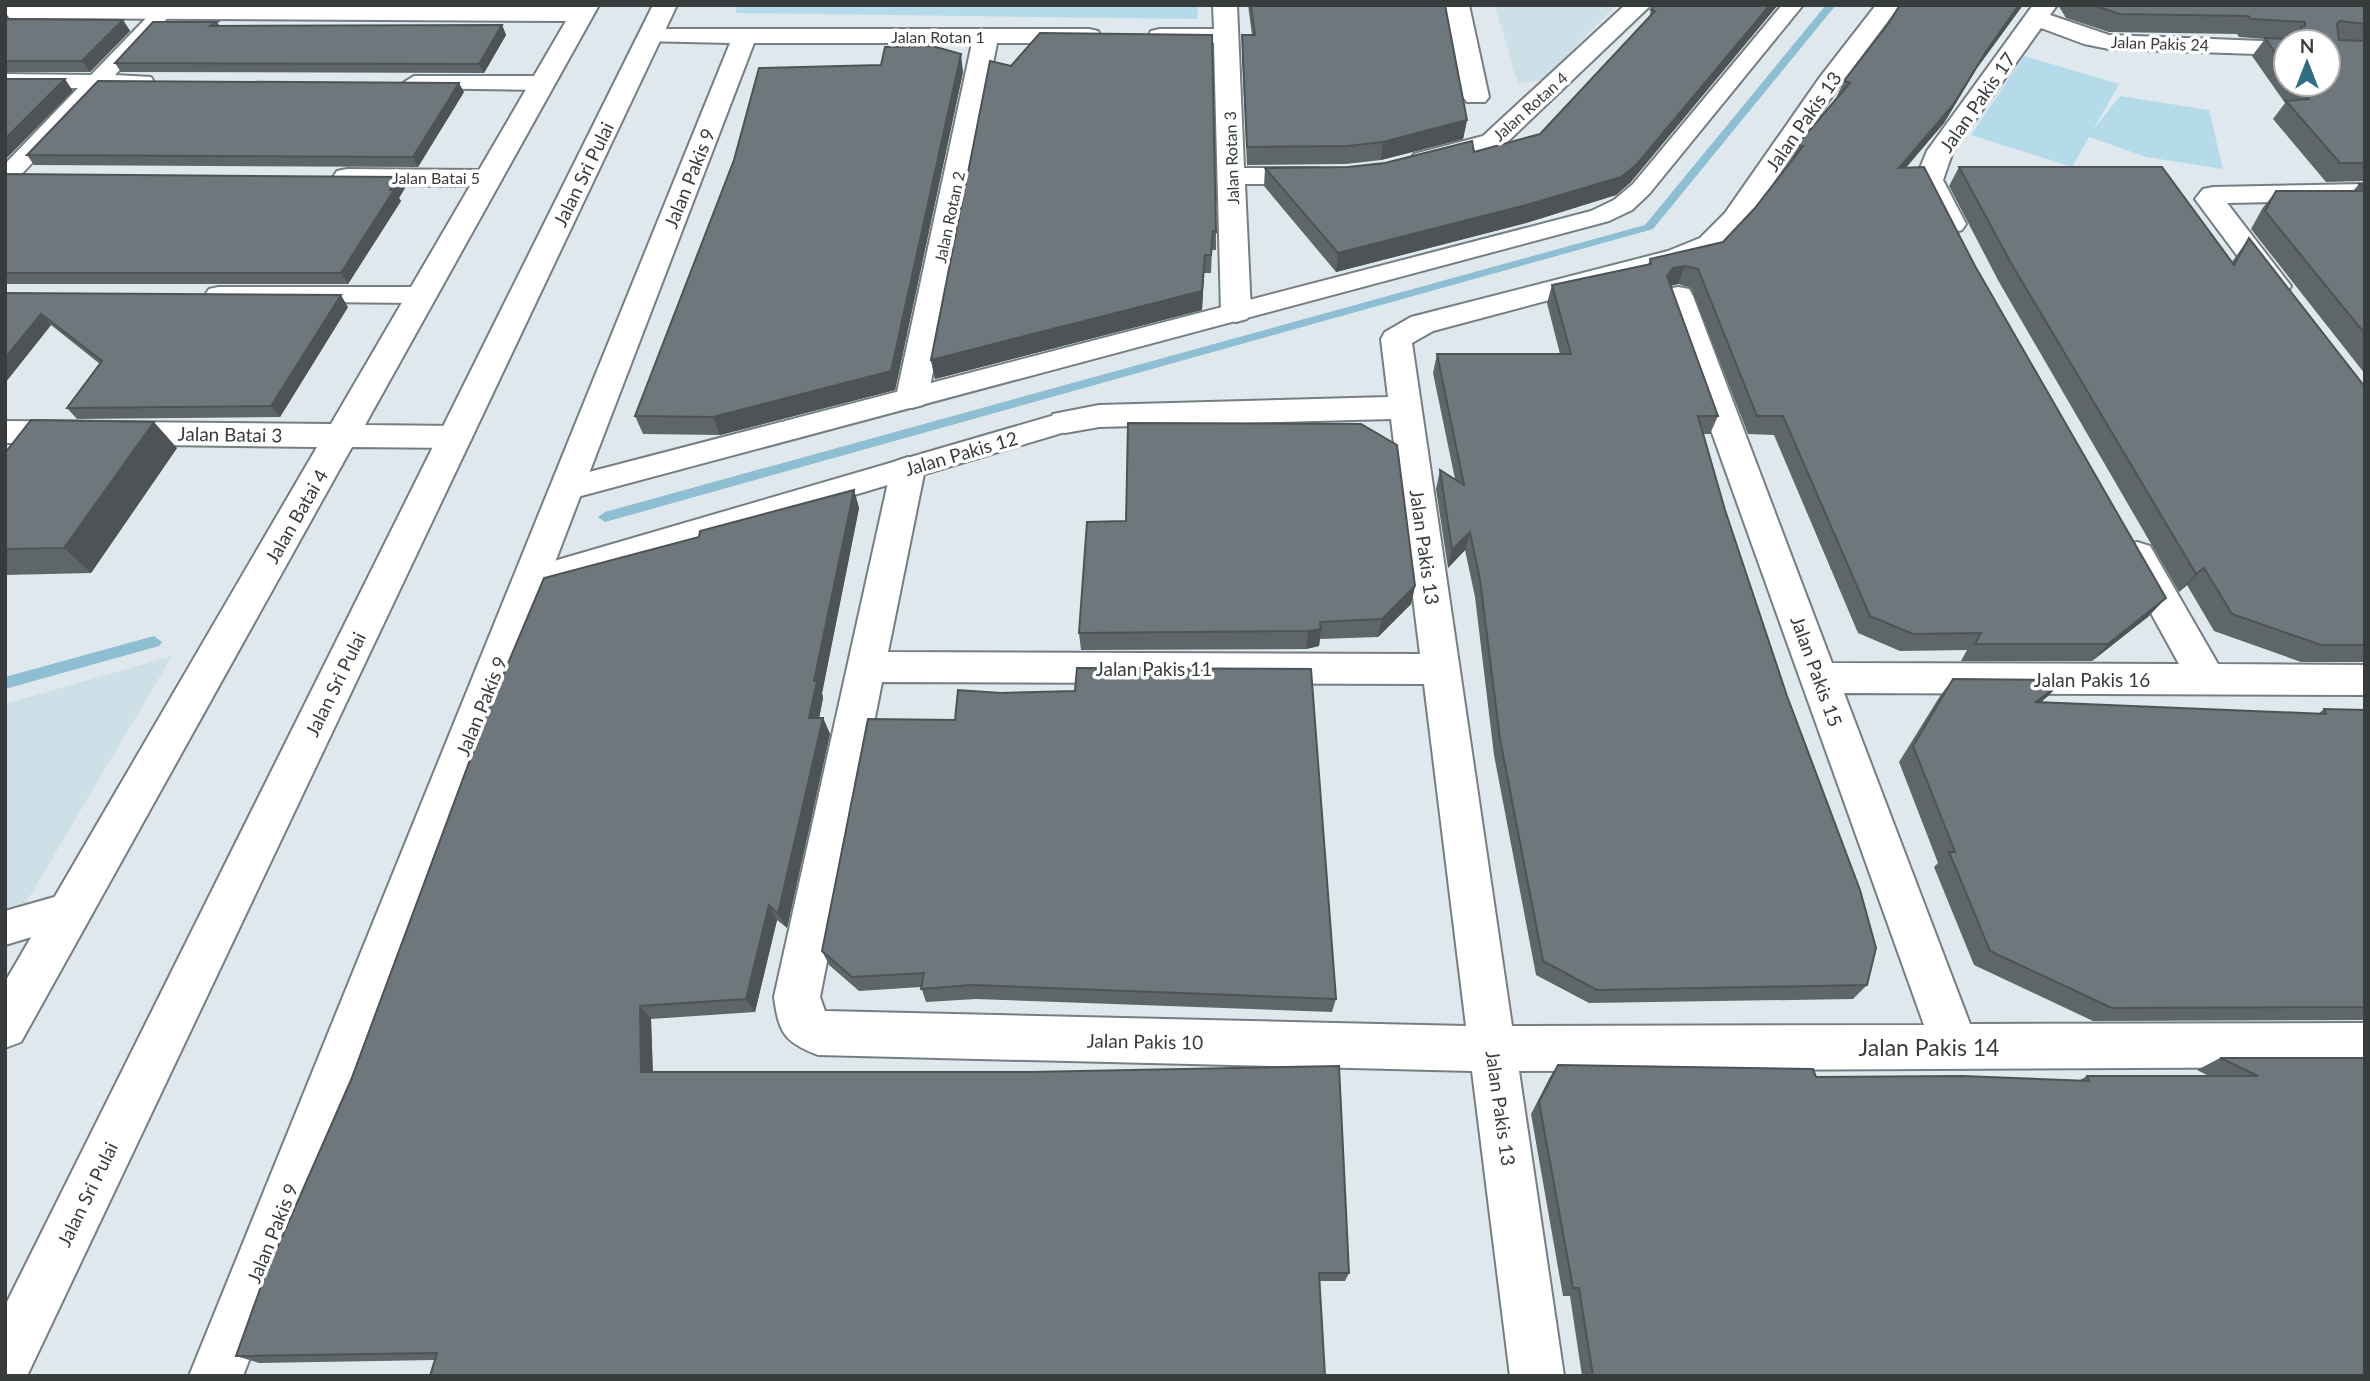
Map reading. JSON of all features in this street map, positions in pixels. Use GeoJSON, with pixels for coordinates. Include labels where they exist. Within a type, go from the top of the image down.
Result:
{"type":"FeatureCollection","features":[{"type":"Feature","properties":{"kind":"street","name":"Jalan Rotan 3"},"geometry":{"type":"LineString","coordinates":[[1225,5],[1236,312]]}},
{"type":"Feature","properties":{"kind":"street"},"geometry":{"type":"LineString","coordinates":[[1457,5],[1476,97]]}},
{"type":"Feature","properties":{"kind":"street","name":"Jalan Rotan 4"},"geometry":{"type":"LineString","coordinates":[[1394,168],[1492,142],[1639,5]]}},
{"type":"Feature","properties":{"kind":"street","name":"Jalan Pakis 13"},"geometry":{"type":"LineString","coordinates":[[1537,1376],[1396,339],[1422,324],[1678,257],[1710,244],[1735,219],[1829,82],[1888,5]]}},
{"type":"Feature","properties":{"kind":"street"},"geometry":{"type":"LineString","coordinates":[[5,11],[43,8],[163,12],[584,10]]}},
{"type":"Feature","properties":{"kind":"street","name":"Jalan Batai 4"},"geometry":{"type":"LineString","coordinates":[[5,1026],[584,10]]}},
{"type":"Feature","properties":{"kind":"street","name":"Jalan Pakis 24"},"geometry":{"type":"LineString","coordinates":[[2041,11],[2109,42],[2272,48]]}},
{"type":"Feature","properties":{"kind":"street","name":"Jalan Pakis 17"},"geometry":{"type":"LineString","coordinates":[[1965,248],[1929,180],[1940,151],[2041,11]]}},
{"type":"Feature","properties":{"kind":"street","name":"Jalan Rotan 1"},"geometry":{"type":"LineString","coordinates":[[658,20],[745,36],[1225,36]]}},
{"type":"Feature","properties":{"kind":"street","name":"Jalan Sri Pulai"},"geometry":{"type":"LineString","coordinates":[[5,1363],[658,20]]}},
{"type":"Feature","properties":{"kind":"street","name":"Jalan Pakis 9"},"geometry":{"type":"LineString","coordinates":[[216,1376],[745,36]]}},
{"type":"Feature","properties":{"kind":"street","name":"Jalan Rotan 2"},"geometry":{"type":"LineString","coordinates":[[912,397],[986,36]]}},
{"type":"Feature","properties":{"kind":"street"},"geometry":{"type":"LineString","coordinates":[[7,175],[50,176]]}},
{"type":"Feature","properties":{"kind":"street"},"geometry":{"type":"LineString","coordinates":[[1232,176],[1346,175]]}},
{"type":"Feature","properties":{"kind":"street","name":"Jalan Batai 5"},"geometry":{"type":"LineString","coordinates":[[324,177],[488,177]]}},
{"type":"Feature","properties":{"kind":"street"},"geometry":{"type":"LineString","coordinates":[[2291,306],[2209,199],[2213,195],[2365,192]]}},
{"type":"Feature","properties":{"kind":"street","name":"Jalan Pakis 15"},"geometry":{"type":"LineString","coordinates":[[1678,296],[1955,1047]]}},
{"type":"Feature","properties":{"kind":"street","name":"Jalan Pakis 12"},"geometry":{"type":"LineString","coordinates":[[1065,422],[1099,416],[1406,408]]}},
{"type":"Feature","properties":{"kind":"street","name":"Jalan Batai 3"},"geometry":{"type":"LineString","coordinates":[[5,432],[456,437]]}},
{"type":"Feature","properties":{"kind":"street"},"geometry":{"type":"LineString","coordinates":[[867,667],[908,469]]}},
{"type":"Feature","properties":{"kind":"street"},"geometry":{"type":"LineString","coordinates":[[2126,535],[2207,680]]}},
{"type":"Feature","properties":{"kind":"street","name":"Jalan Pakis 11"},"geometry":{"type":"LineString","coordinates":[[867,667],[1442,669]]}},
{"type":"Feature","properties":{"kind":"street","name":"Jalan Pakis 10"},"geometry":{"type":"LineString","coordinates":[[867,667],[797,997],[800,1021],[818,1033],[1493,1049]]}},
{"type":"Feature","properties":{"kind":"street","name":"Jalan Pakis 16"},"geometry":{"type":"LineString","coordinates":[[1819,678],[2365,680]]}},
{"type":"Feature","properties":{"kind":"street","name":"Jalan Pakis 14"},"geometry":{"type":"LineString","coordinates":[[1493,1049],[2365,1045]]}},
{"type":"Feature","properties":{"kind":"lane"},"geometry":{"type":"LineString","coordinates":[[566,489],[1600,216],[1623,205],[1641,189],[1793,5]]}},
{"type":"Feature","properties":{"kind":"lane"},"geometry":{"type":"LineString","coordinates":[[7,175],[163,12]]}},
{"type":"Feature","properties":{"kind":"lane"},"geometry":{"type":"LineString","coordinates":[[5,81],[167,82]]}},
{"type":"Feature","properties":{"kind":"lane"},"geometry":{"type":"LineString","coordinates":[[389,83],[542,83]]}},
{"type":"Feature","properties":{"kind":"lane"},"geometry":{"type":"LineString","coordinates":[[199,295],[421,295]]}},
{"type":"Feature","properties":{"kind":"lane","name":"Jalan Pakis 12"},"geometry":{"type":"LineString","coordinates":[[530,580],[1065,422]]}},
{"type":"Feature","properties":{"kind":"lane"},"geometry":{"type":"LineString","coordinates":[[5,928],[72,909]]}},
{"type":"Feature","properties":{"kind":"shaded area"},"geometry":{"type":"Polygon","coordinates":[[[738,5],[1198,5],[1197,19],[735,13],[738,5]]]}},
{"type":"Feature","properties":{"kind":"shaded area"},"geometry":{"type":"Polygon","coordinates":[[[1495,5],[1616,5],[1544,80],[1518,84],[1495,5]]]}},
{"type":"Feature","properties":{"kind":"shaded area"},"geometry":{"type":"Polygon","coordinates":[[[2024,56],[2119,84],[2093,130],[2120,96],[2209,110],[2223,169],[2146,157],[2089,137],[2072,167],[1971,135],[2024,56]]]}},
{"type":"Feature","properties":{"kind":"shaded area"},"geometry":{"type":"Polygon","coordinates":[[[172,656],[21,911],[5,915],[5,704],[172,656]]]}},
{"type":"Feature","properties":{"kind":"building"},"geometry":{"type":"Polygon","coordinates":[[[1251,5],[1445,5],[1467,120],[1383,142],[1348,146],[1247,147],[1242,35],[1255,35],[1251,5]]]}},
{"type":"Feature","properties":{"kind":"building"},"geometry":{"type":"Polygon","coordinates":[[[1655,5],[1770,5],[1637,164],[1621,177],[1530,204],[1338,253],[1265,168],[1348,167],[1385,163],[1472,141],[1474,152],[1540,134],[1655,11],[1651,10],[1655,5]]]}},
{"type":"Feature","properties":{"kind":"building"},"geometry":{"type":"Polygon","coordinates":[[[1900,5],[2019,5],[1953,105],[1899,168],[1924,167],[1975,266],[2166,598],[2108,644],[1975,644],[1981,633],[1913,634],[1870,616],[1783,416],[1757,416],[1698,269],[1685,266],[1673,268],[1667,276],[1718,416],[1698,416],[1725,510],[1787,696],[1860,890],[1876,948],[1867,985],[1597,990],[1543,961],[1500,739],[1480,580],[1470,532],[1452,550],[1440,470],[1464,485],[1437,354],[1571,354],[1552,285],[1651,264],[1650,259],[1723,242],[1755,208],[1803,146],[1797,145],[1850,83],[1844,81],[1900,5]]]}},
{"type":"Feature","properties":{"kind":"building"},"geometry":{"type":"Polygon","coordinates":[[[2092,5],[2365,5],[2365,24],[2340,21],[2338,28],[2301,28],[2305,26],[2305,22],[2251,19],[2248,16],[2120,14],[2092,5]]]}},
{"type":"Feature","properties":{"kind":"building"},"geometry":{"type":"Polygon","coordinates":[[[5,19],[123,20],[82,61],[5,61],[5,19]]]}},
{"type":"Feature","properties":{"kind":"building"},"geometry":{"type":"Polygon","coordinates":[[[153,22],[217,22],[210,26],[502,25],[479,64],[115,63],[153,22]]]}},
{"type":"Feature","properties":{"kind":"building"},"geometry":{"type":"Polygon","coordinates":[[[1040,33],[1212,35],[1216,232],[1213,231],[1211,255],[1205,255],[1202,291],[931,360],[990,61],[1011,66],[1040,33]]]}},
{"type":"Feature","properties":{"kind":"building"},"geometry":{"type":"Polygon","coordinates":[[[2265,38],[2272,38],[2272,48],[2265,38]]]}},
{"type":"Feature","properties":{"kind":"building"},"geometry":{"type":"Polygon","coordinates":[[[2342,40],[2365,41],[2365,163],[2340,163],[2286,101],[2342,98],[2342,40]]]}},
{"type":"Feature","properties":{"kind":"building"},"geometry":{"type":"Polygon","coordinates":[[[932,46],[961,54],[891,371],[713,417],[635,416],[734,160],[759,68],[881,65],[885,47],[932,46]]]}},
{"type":"Feature","properties":{"kind":"building"},"geometry":{"type":"Polygon","coordinates":[[[5,79],[65,79],[5,139],[5,79]]]}},
{"type":"Feature","properties":{"kind":"building"},"geometry":{"type":"Polygon","coordinates":[[[98,81],[459,83],[413,157],[27,155],[98,81]]]}},
{"type":"Feature","properties":{"kind":"building"},"geometry":{"type":"Polygon","coordinates":[[[1959,167],[2162,167],[2234,265],[2249,238],[2365,387],[2365,645],[2321,645],[2232,614],[2204,568],[2196,574],[2011,263],[1959,167]]]}},
{"type":"Feature","properties":{"kind":"building"},"geometry":{"type":"Polygon","coordinates":[[[5,174],[399,177],[390,190],[394,190],[341,273],[5,273],[5,174]]]}},
{"type":"Feature","properties":{"kind":"building"},"geometry":{"type":"Polygon","coordinates":[[[2276,191],[2365,191],[2365,334],[2265,211],[2276,191]]]}},
{"type":"Feature","properties":{"kind":"building"},"geometry":{"type":"Polygon","coordinates":[[[5,293],[341,295],[271,406],[67,408],[102,361],[41,314],[5,358],[5,293]]]}},
{"type":"Feature","properties":{"kind":"building"},"geometry":{"type":"Polygon","coordinates":[[[31,420],[154,422],[64,548],[5,549],[5,453],[31,420]]]}},
{"type":"Feature","properties":{"kind":"building"},"geometry":{"type":"Polygon","coordinates":[[[1128,423],[1361,424],[1397,445],[1415,586],[1382,619],[1320,622],[1321,629],[1308,631],[1079,633],[1087,522],[1126,521],[1128,423]]]}},
{"type":"Feature","properties":{"kind":"building"},"geometry":{"type":"Polygon","coordinates":[[[854,490],[814,681],[817,681],[809,718],[823,718],[778,914],[769,905],[746,999],[640,1006],[641,1072],[1029,1072],[1339,1066],[1349,1273],[1319,1273],[1325,1376],[430,1376],[437,1353],[236,1356],[264,1278],[351,1080],[490,706],[544,578],[699,537],[700,531],[854,490]]]}},
{"type":"Feature","properties":{"kind":"building"},"geometry":{"type":"Polygon","coordinates":[[[1077,668],[1311,669],[1336,999],[972,985],[921,989],[924,973],[852,977],[822,951],[868,719],[955,720],[958,690],[1001,693],[1075,691],[1077,668]]]}},
{"type":"Feature","properties":{"kind":"building"},"geometry":{"type":"Polygon","coordinates":[[[1953,679],[2064,680],[2036,702],[2326,714],[2324,709],[2365,710],[2365,1007],[2112,1008],[1990,951],[1949,852],[1955,852],[1913,746],[1953,679]]]}},
{"type":"Feature","properties":{"kind":"building"},"geometry":{"type":"Polygon","coordinates":[[[2220,1058],[2365,1058],[2365,1376],[1593,1376],[1579,1288],[1573,1288],[1539,1102],[1558,1065],[1813,1069],[1816,1077],[1962,1076],[2089,1081],[2087,1076],[2258,1076],[2220,1058]]]}},
{"type":"Feature","properties":{"kind":"waterway"},"geometry":{"type":"LineString","coordinates":[[605,517],[1649,227],[1831,5]]}},
{"type":"Feature","properties":{"kind":"waterway"},"geometry":{"type":"LineString","coordinates":[[5,683],[154,642]]}}]}
